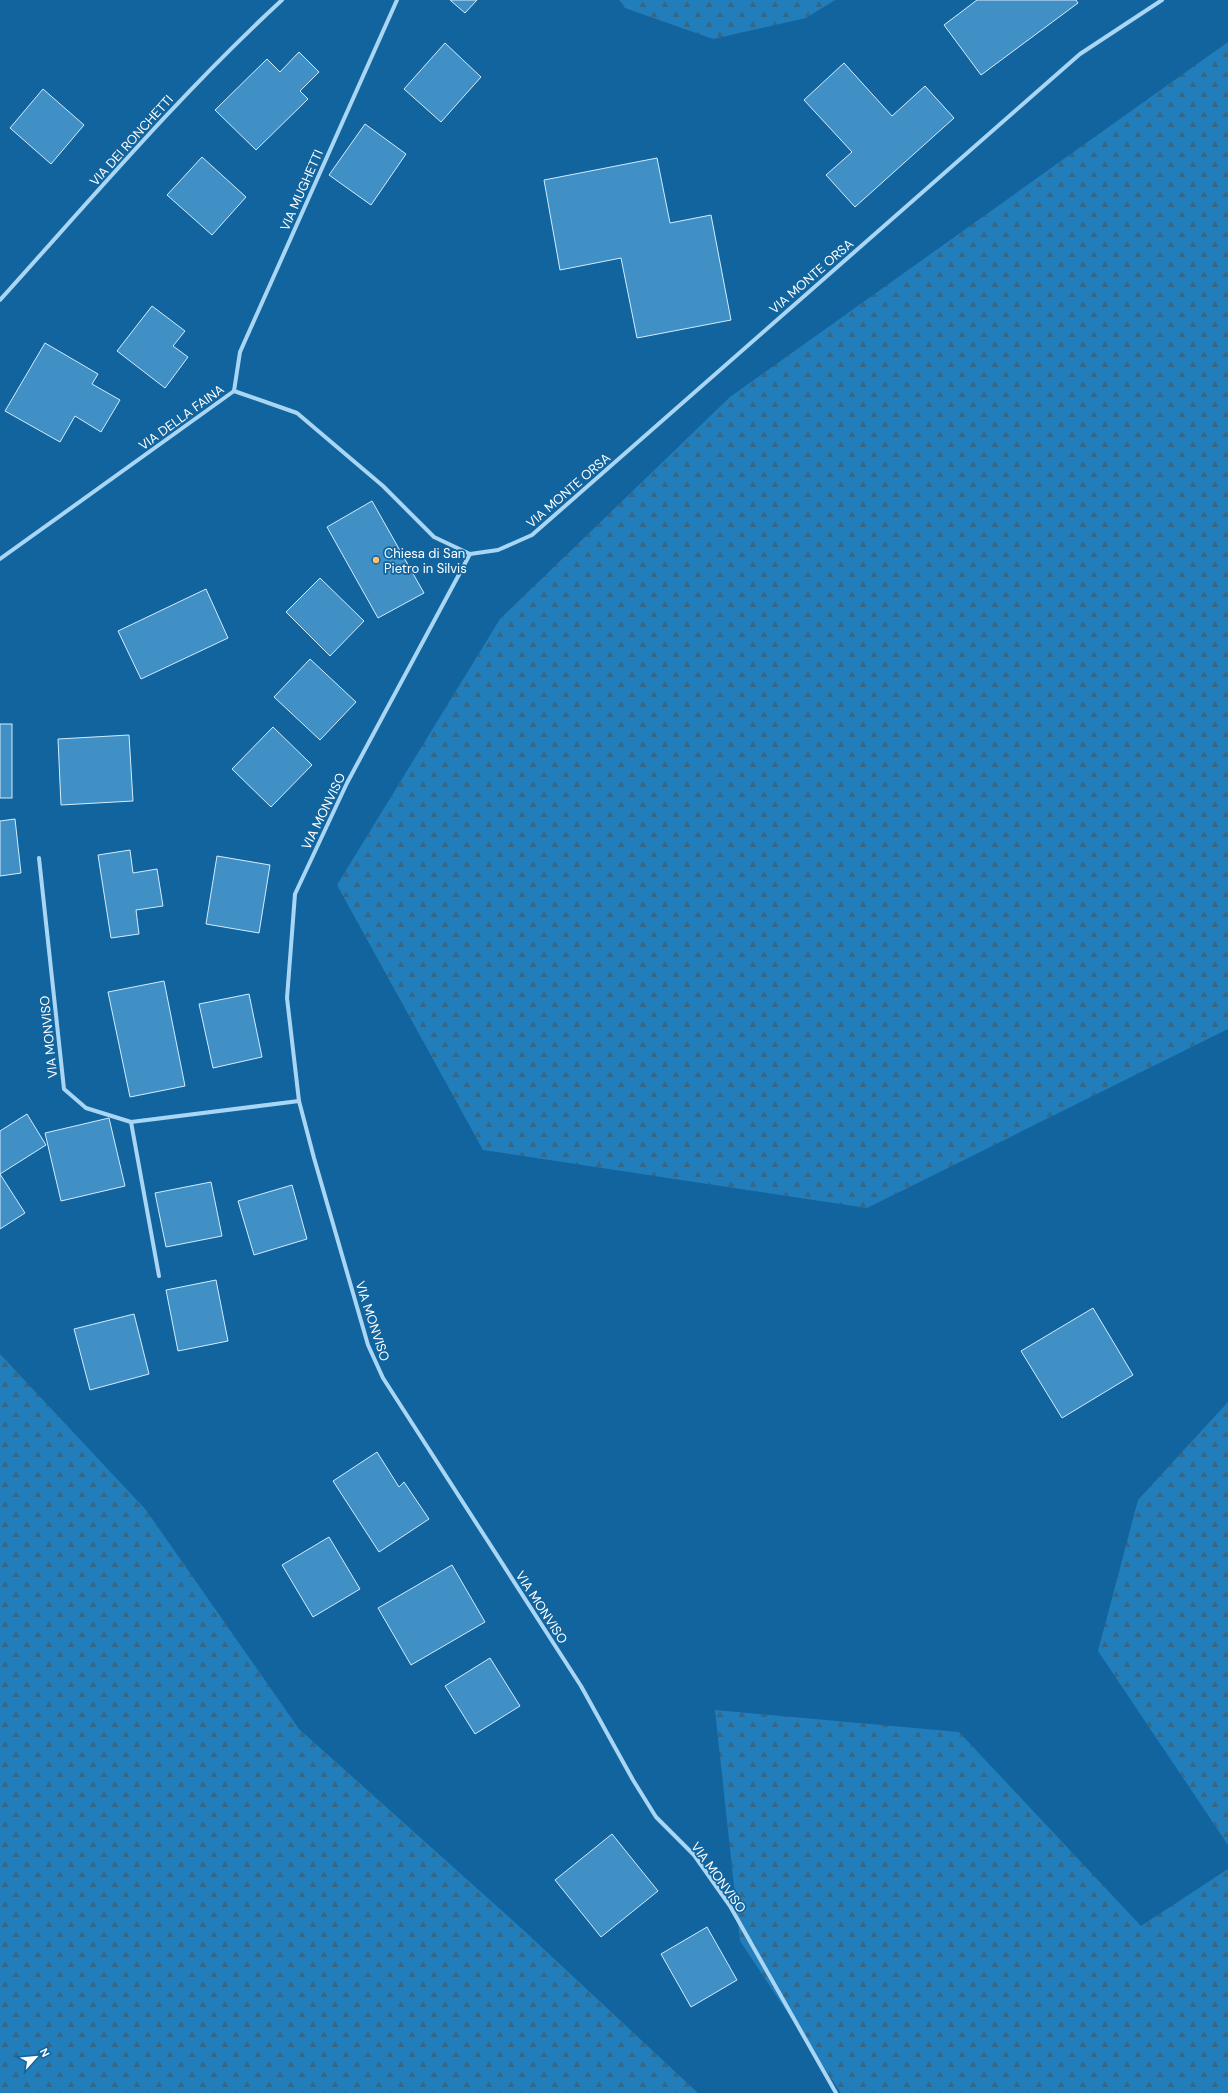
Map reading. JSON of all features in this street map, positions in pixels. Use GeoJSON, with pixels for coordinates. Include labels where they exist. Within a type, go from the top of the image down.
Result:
{"type":"FeatureCollection","features":[{"type":"Feature","properties":{"kind":"street","name":"VIA DEI RONCHETTI"},"geometry":{"type":"LineString","coordinates":[[0,300],[161,120],[237,41],[282,0]]}},
{"type":"Feature","properties":{"kind":"street","name":"VIA MUGHETTI"},"geometry":{"type":"LineString","coordinates":[[234,391],[240,352],[397,0]]}},
{"type":"Feature","properties":{"kind":"street","name":"VIA MONTE ORSA"},"geometry":{"type":"LineString","coordinates":[[470,554],[498,550],[532,535],[1080,54],[1162,0]]}},
{"type":"Feature","properties":{"kind":"street","name":"VIA DELLA FAINA"},"geometry":{"type":"LineString","coordinates":[[0,559],[234,391],[297,413],[382,486],[434,537],[470,554]]}},
{"type":"Feature","properties":{"kind":"street","name":"VIA MONVISO"},"geometry":{"type":"LineString","coordinates":[[470,554],[347,783],[295,894],[287,998],[299,1101],[368,1345],[382,1378],[581,1686],[633,1780],[656,1817],[694,1856],[730,1906],[836,2093]]}},
{"type":"Feature","properties":{"kind":"street","name":"VIA MONVISO"},"geometry":{"type":"LineString","coordinates":[[39,858],[64,1089],[86,1108],[132,1122],[299,1101]]}},
{"type":"Feature","properties":{"kind":"street"},"geometry":{"type":"LineString","coordinates":[[132,1122],[159,1276]]}},
{"type":"Feature","properties":{"kind":"green space"},"geometry":{"type":"Polygon","coordinates":[[[619,0],[835,0],[806,18],[713,39],[625,8],[619,0]]]}},
{"type":"Feature","properties":{"kind":"green space"},"geometry":{"type":"Polygon","coordinates":[[[1228,42],[1228,1029],[867,1208],[483,1150],[337,885],[500,619],[730,397],[1228,42]]]}},
{"type":"Feature","properties":{"kind":"green space"},"geometry":{"type":"Polygon","coordinates":[[[0,1354],[146,1510],[299,1729],[520,1927],[698,2093],[0,2093],[0,1354]]]}},
{"type":"Feature","properties":{"kind":"green space"},"geometry":{"type":"Polygon","coordinates":[[[1228,1402],[1228,1845],[1098,1651],[1138,1500],[1228,1402]]]}},
{"type":"Feature","properties":{"kind":"green space"},"geometry":{"type":"Polygon","coordinates":[[[715,1710],[959,1732],[1141,1926],[1228,1869],[1228,2093],[841,2093],[740,1941],[715,1710]]]}},
{"type":"Feature","properties":{"kind":"building"},"geometry":{"type":"Polygon","coordinates":[[[450,0],[477,0],[465,13],[450,0]]]}},
{"type":"Feature","properties":{"kind":"building"},"geometry":{"type":"Polygon","coordinates":[[[977,0],[1076,0],[1078,3],[981,75],[944,25],[977,0]]]}},
{"type":"Feature","properties":{"kind":"building"},"geometry":{"type":"Polygon","coordinates":[[[445,43],[481,77],[441,122],[404,89],[445,43]]]}},
{"type":"Feature","properties":{"kind":"building"},"geometry":{"type":"Polygon","coordinates":[[[299,52],[319,72],[300,91],[308,99],[256,150],[215,110],[267,59],[280,72],[299,52]]]}},
{"type":"Feature","properties":{"kind":"building"},"geometry":{"type":"Polygon","coordinates":[[[844,63],[892,116],[925,86],[954,118],[855,207],[826,175],[852,152],[804,100],[844,63]]]}},
{"type":"Feature","properties":{"kind":"building"},"geometry":{"type":"Polygon","coordinates":[[[43,89],[84,125],[51,164],[10,128],[43,89]]]}},
{"type":"Feature","properties":{"kind":"building"},"geometry":{"type":"Polygon","coordinates":[[[365,124],[406,154],[371,205],[329,175],[365,124]]]}},
{"type":"Feature","properties":{"kind":"building"},"geometry":{"type":"Polygon","coordinates":[[[202,157],[246,197],[212,235],[167,195],[202,157]]]}},
{"type":"Feature","properties":{"kind":"building"},"geometry":{"type":"Polygon","coordinates":[[[657,158],[670,223],[711,215],[731,320],[637,338],[621,258],[560,270],[544,180],[657,158]]]}},
{"type":"Feature","properties":{"kind":"building"},"geometry":{"type":"Polygon","coordinates":[[[152,306],[185,331],[173,346],[188,357],[165,388],[117,351],[152,306]]]}},
{"type":"Feature","properties":{"kind":"building"},"geometry":{"type":"Polygon","coordinates":[[[45,343],[98,374],[92,384],[120,400],[101,432],[75,416],[60,442],[5,411],[45,343]]]}},
{"type":"Feature","properties":{"kind":"building","name":"Chiesa di San Pietro in Silvis"},"geometry":{"type":"Polygon","coordinates":[[[372,501],[424,593],[378,618],[327,527],[372,501]]]}},
{"type":"Feature","properties":{"kind":"building"},"geometry":{"type":"Polygon","coordinates":[[[320,578],[364,621],[330,656],[286,612],[320,578]]]}},
{"type":"Feature","properties":{"kind":"building"},"geometry":{"type":"Polygon","coordinates":[[[206,589],[228,638],[141,679],[118,631],[206,589]]]}},
{"type":"Feature","properties":{"kind":"building"},"geometry":{"type":"Polygon","coordinates":[[[310,659],[356,702],[320,740],[274,697],[310,659]]]}},
{"type":"Feature","properties":{"kind":"building"},"geometry":{"type":"Polygon","coordinates":[[[0,724],[12,724],[12,798],[0,798],[0,724]]]}},
{"type":"Feature","properties":{"kind":"building"},"geometry":{"type":"Polygon","coordinates":[[[273,727],[312,765],[271,807],[232,769],[273,727]]]}},
{"type":"Feature","properties":{"kind":"building"},"geometry":{"type":"Polygon","coordinates":[[[129,735],[133,801],[61,805],[58,739],[129,735]]]}},
{"type":"Feature","properties":{"kind":"building"},"geometry":{"type":"Polygon","coordinates":[[[15,819],[21,873],[0,876],[0,821],[15,819]]]}},
{"type":"Feature","properties":{"kind":"building"},"geometry":{"type":"Polygon","coordinates":[[[130,850],[133,873],[157,869],[163,906],[136,910],[139,934],[111,938],[98,855],[130,850]]]}},
{"type":"Feature","properties":{"kind":"building"},"geometry":{"type":"Polygon","coordinates":[[[217,856],[270,865],[259,933],[206,924],[217,856]]]}},
{"type":"Feature","properties":{"kind":"building"},"geometry":{"type":"Polygon","coordinates":[[[164,981],[185,1086],[130,1097],[108,992],[164,981]]]}},
{"type":"Feature","properties":{"kind":"building"},"geometry":{"type":"Polygon","coordinates":[[[249,994],[262,1057],[213,1068],[199,1004],[249,994]]]}},
{"type":"Feature","properties":{"kind":"building"},"geometry":{"type":"Polygon","coordinates":[[[27,1114],[46,1145],[0,1174],[0,1131],[27,1114]]]}},
{"type":"Feature","properties":{"kind":"building"},"geometry":{"type":"Polygon","coordinates":[[[109,1118],[125,1186],[61,1201],[45,1133],[109,1118]]]}},
{"type":"Feature","properties":{"kind":"building"},"geometry":{"type":"Polygon","coordinates":[[[0,1174],[25,1213],[0,1229],[0,1174]]]}},
{"type":"Feature","properties":{"kind":"building"},"geometry":{"type":"Polygon","coordinates":[[[211,1182],[222,1236],[166,1247],[155,1193],[211,1182]]]}},
{"type":"Feature","properties":{"kind":"building"},"geometry":{"type":"Polygon","coordinates":[[[292,1185],[307,1239],[254,1255],[238,1201],[292,1185]]]}},
{"type":"Feature","properties":{"kind":"building"},"geometry":{"type":"Polygon","coordinates":[[[216,1280],[228,1341],[178,1351],[166,1290],[216,1280]]]}},
{"type":"Feature","properties":{"kind":"building"},"geometry":{"type":"Polygon","coordinates":[[[1093,1308],[1133,1375],[1062,1418],[1021,1351],[1093,1308]]]}},
{"type":"Feature","properties":{"kind":"building"},"geometry":{"type":"Polygon","coordinates":[[[134,1314],[149,1374],[90,1390],[74,1329],[134,1314]]]}},
{"type":"Feature","properties":{"kind":"building"},"geometry":{"type":"Polygon","coordinates":[[[377,1452],[399,1487],[404,1482],[429,1519],[379,1552],[333,1481],[377,1452]]]}},
{"type":"Feature","properties":{"kind":"building"},"geometry":{"type":"Polygon","coordinates":[[[329,1537],[360,1589],[313,1617],[282,1565],[329,1537]]]}},
{"type":"Feature","properties":{"kind":"building"},"geometry":{"type":"Polygon","coordinates":[[[452,1565],[485,1622],[411,1665],[378,1608],[452,1565]]]}},
{"type":"Feature","properties":{"kind":"building"},"geometry":{"type":"Polygon","coordinates":[[[490,1658],[520,1706],[475,1734],[445,1686],[490,1658]]]}},
{"type":"Feature","properties":{"kind":"building"},"geometry":{"type":"Polygon","coordinates":[[[612,1834],[658,1891],[601,1937],[555,1880],[612,1834]]]}},
{"type":"Feature","properties":{"kind":"building"},"geometry":{"type":"Polygon","coordinates":[[[707,1927],[737,1980],[691,2007],[661,1954],[707,1927]]]}},
{"type":"Feature","properties":{"kind":"place","name":"Chiesa di San Pietro in Silvis"},"geometry":{"type":"Point","coordinates":[376,560]}}]}
